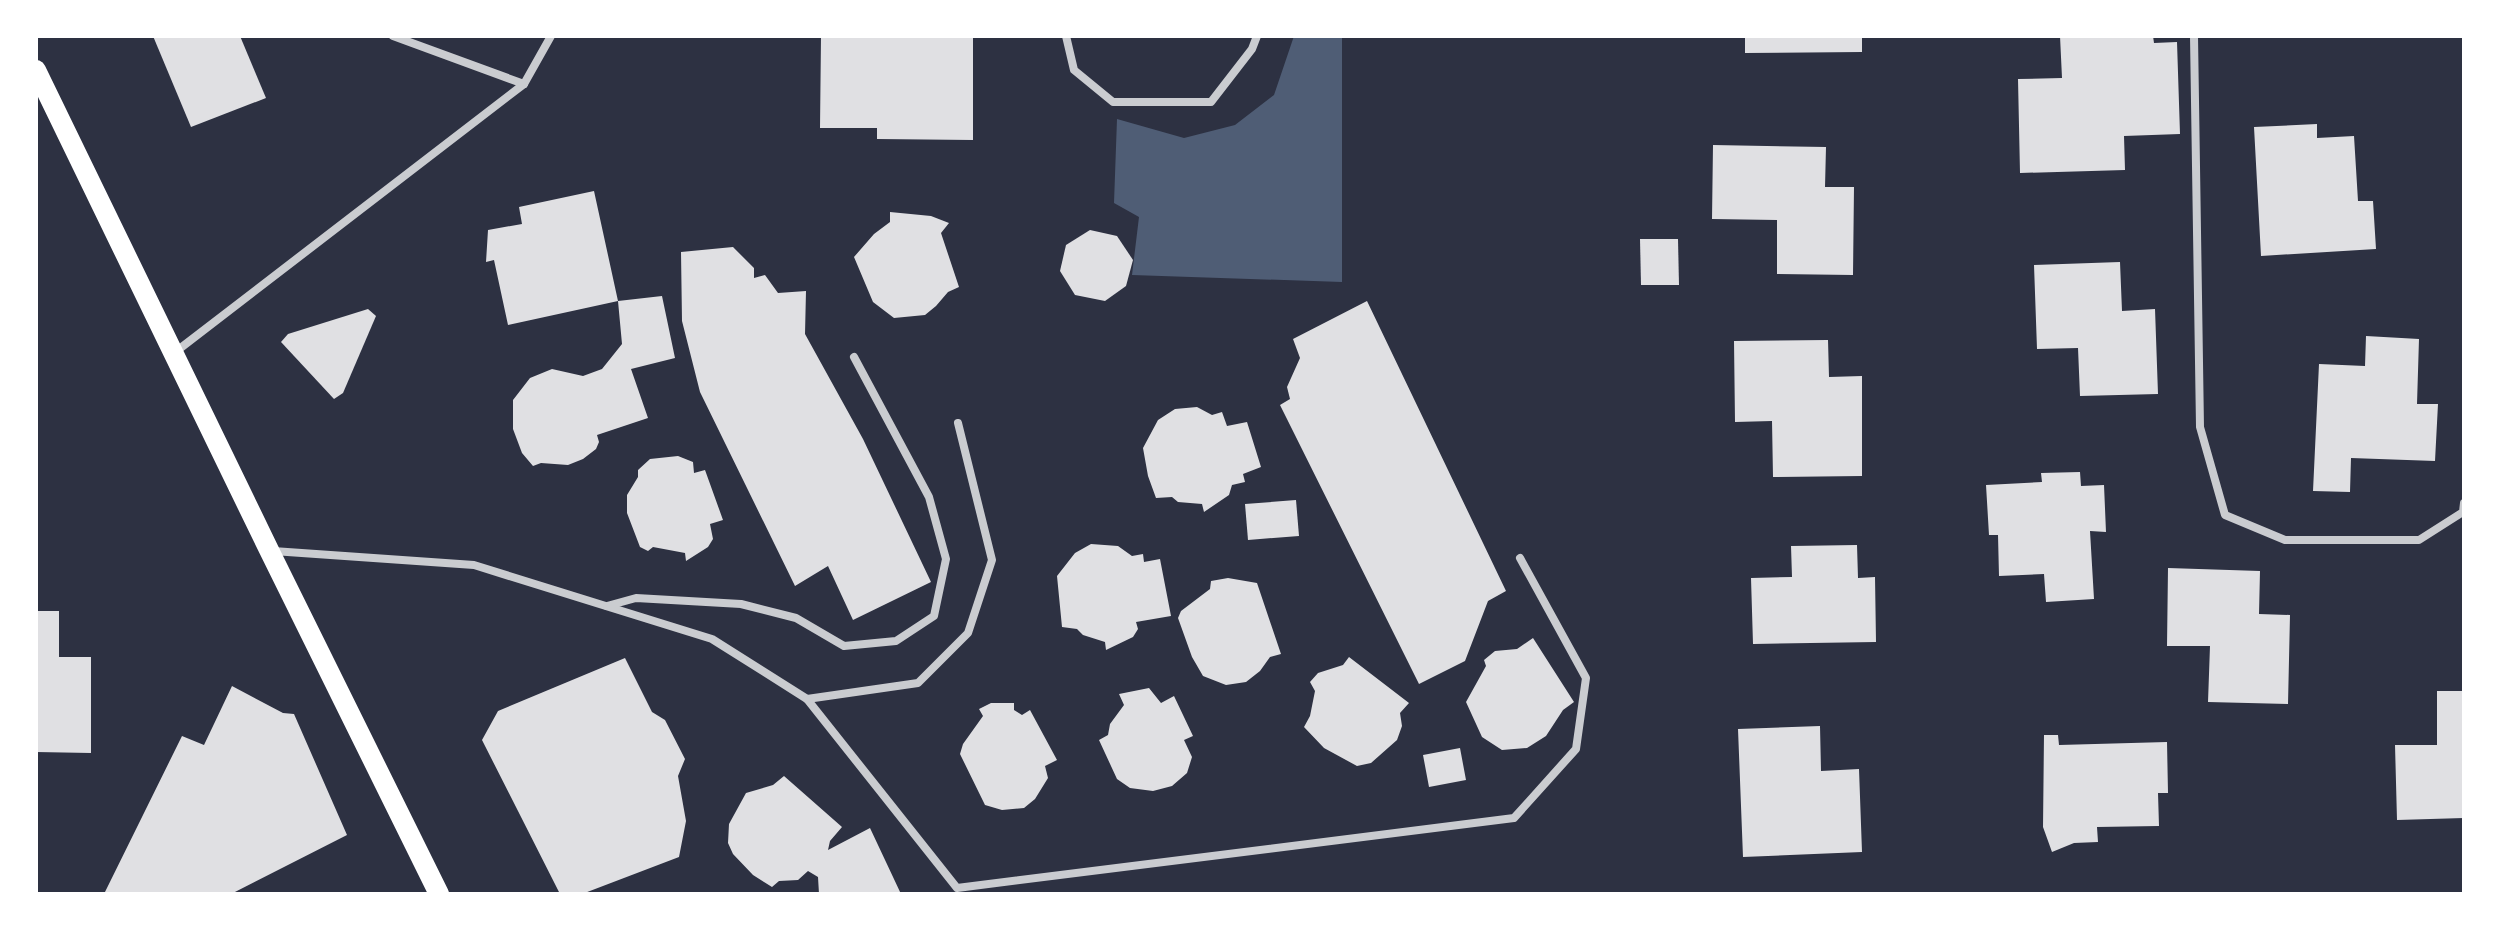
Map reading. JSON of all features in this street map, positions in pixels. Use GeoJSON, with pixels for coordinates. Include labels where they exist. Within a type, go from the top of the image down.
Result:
{"type":"FeatureCollection","features":[{"type":"Feature","properties":{"kind":"main road"},"geometry":{"type":"LineString","coordinates":[[36,70],[439,894]]}},
{"type":"Feature","properties":{"kind":"street"},"geometry":{"type":"LineString","coordinates":[[393,36],[524,84]]}},
{"type":"Feature","properties":{"kind":"street"},"geometry":{"type":"LineString","coordinates":[[173,354],[524,84],[551,36]]}},
{"type":"Feature","properties":{"kind":"street"},"geometry":{"type":"LineString","coordinates":[[1066,36],[1074,70],[1113,102],[1211,102],[1252,49],[1257,36]]}},
{"type":"Feature","properties":{"kind":"street"},"geometry":{"type":"LineString","coordinates":[[2194,36],[2200,427],[2225,515],[2285,540],[2419,540],[2463,512],[2464,503]]}},
{"type":"Feature","properties":{"kind":"street"},"geometry":{"type":"LineString","coordinates":[[605,606],[636,598],[741,604],[796,618],[844,646],[896,641],[934,616],[946,559],[929,497],[854,357]]}},
{"type":"Feature","properties":{"kind":"street"},"geometry":{"type":"LineString","coordinates":[[807,699],[918,683],[968,633],[992,560],[958,423]]}},
{"type":"Feature","properties":{"kind":"street"},"geometry":{"type":"LineString","coordinates":[[269,550],[474,565],[712,639],[807,699],[957,888],[1514,818],[1576,749],[1586,678],[1520,558]]}},
{"type":"Feature","properties":{"kind":"water"},"geometry":{"type":"Polygon","coordinates":[[[1294,36],[1342,36],[1342,282],[1132,275],[1139,217],[1114,203],[1117,119],[1184,138],[1235,125],[1274,95],[1294,36]]]}},
{"type":"Feature","properties":{"kind":"building"},"geometry":{"type":"Polygon","coordinates":[[[153,36],[240,36],[266,98],[191,127],[153,36]]]}},
{"type":"Feature","properties":{"kind":"building"},"geometry":{"type":"Polygon","coordinates":[[[821,36],[973,36],[973,140],[877,139],[877,128],[820,128],[821,36]]]}},
{"type":"Feature","properties":{"kind":"building"},"geometry":{"type":"Polygon","coordinates":[[[1745,36],[1862,36],[1862,52],[1745,53],[1745,36]]]}},
{"type":"Feature","properties":{"kind":"building"},"geometry":{"type":"Polygon","coordinates":[[[2060,36],[2153,36],[2154,43],[2177,42],[2180,134],[2124,136],[2125,170],[2020,173],[2018,79],[2062,78],[2060,36]]]}},
{"type":"Feature","properties":{"kind":"building"},"geometry":{"type":"Polygon","coordinates":[[[2317,124],[2317,138],[2354,136],[2358,201],[2373,201],[2376,249],[2261,256],[2254,127],[2317,124]]]}},
{"type":"Feature","properties":{"kind":"building"},"geometry":{"type":"Polygon","coordinates":[[[1713,145],[1826,147],[1825,187],[1854,187],[1853,275],[1777,274],[1777,220],[1712,219],[1713,145]]]}},
{"type":"Feature","properties":{"kind":"building"},"geometry":{"type":"Polygon","coordinates":[[[594,191],[618,301],[508,325],[494,260],[486,262],[488,230],[522,224],[519,207],[594,191]]]}},
{"type":"Feature","properties":{"kind":"building"},"geometry":{"type":"Polygon","coordinates":[[[890,212],[931,216],[949,223],[941,233],[959,287],[948,292],[925,315],[894,318],[873,302],[854,257],[874,234],[890,222],[890,212]]]}},
{"type":"Feature","properties":{"kind":"building"},"geometry":{"type":"Polygon","coordinates":[[[1090,230],[1117,236],[1133,260],[1126,286],[1105,301],[1075,295],[1060,271],[1066,245],[1090,230]]]}},
{"type":"Feature","properties":{"kind":"building"},"geometry":{"type":"Polygon","coordinates":[[[1640,239],[1678,239],[1679,285],[1641,285],[1640,239]]]}},
{"type":"Feature","properties":{"kind":"building"},"geometry":{"type":"Polygon","coordinates":[[[733,247],[754,268],[754,278],[765,275],[778,293],[806,291],[805,334],[863,439],[931,582],[853,620],[828,566],[795,586],[700,392],[682,321],[681,252],[733,247]]]}},
{"type":"Feature","properties":{"kind":"building"},"geometry":{"type":"Polygon","coordinates":[[[2120,262],[2122,311],[2155,309],[2158,394],[2080,396],[2078,348],[2037,349],[2034,265],[2120,262]]]}},
{"type":"Feature","properties":{"kind":"building"},"geometry":{"type":"Polygon","coordinates":[[[662,296],[675,358],[631,369],[648,418],[597,435],[599,442],[596,449],[583,459],[568,465],[541,463],[533,466],[522,453],[513,429],[513,400],[530,378],[552,369],[583,376],[602,369],[622,344],[618,301],[662,296]]]}},
{"type":"Feature","properties":{"kind":"building"},"geometry":{"type":"Polygon","coordinates":[[[1367,301],[1506,591],[1488,601],[1465,661],[1419,684],[1280,405],[1290,399],[1287,387],[1300,358],[1293,339],[1367,301]]]}},
{"type":"Feature","properties":{"kind":"building"},"geometry":{"type":"Polygon","coordinates":[[[368,309],[376,316],[343,393],[334,399],[281,342],[288,334],[368,309]]]}},
{"type":"Feature","properties":{"kind":"building"},"geometry":{"type":"Polygon","coordinates":[[[2366,336],[2419,339],[2417,404],[2438,404],[2435,461],[2351,458],[2350,492],[2313,491],[2319,364],[2365,366],[2366,336]]]}},
{"type":"Feature","properties":{"kind":"building"},"geometry":{"type":"Polygon","coordinates":[[[1828,340],[1829,377],[1862,376],[1862,476],[1773,477],[1772,421],[1735,422],[1734,341],[1828,340]]]}},
{"type":"Feature","properties":{"kind":"building"},"geometry":{"type":"Polygon","coordinates":[[[1197,407],[1212,415],[1222,412],[1227,426],[1247,422],[1261,467],[1243,474],[1245,482],[1232,485],[1229,495],[1204,512],[1202,504],[1178,502],[1172,497],[1156,498],[1143,448],[1158,420],[1175,409],[1197,407]]]}},
{"type":"Feature","properties":{"kind":"building"},"geometry":{"type":"Polygon","coordinates":[[[678,456],[693,462],[694,473],[705,470],[723,520],[710,524],[713,539],[708,547],[686,561],[685,553],[653,547],[648,551],[640,547],[627,513],[627,495],[638,477],[638,470],[650,459],[678,456]]]}},
{"type":"Feature","properties":{"kind":"building"},"geometry":{"type":"Polygon","coordinates":[[[2080,472],[2081,486],[2104,485],[2106,532],[2090,531],[2094,599],[2046,602],[2044,574],[1999,576],[1998,535],[1989,535],[1986,485],[2042,482],[2041,473],[2080,472]]]}},
{"type":"Feature","properties":{"kind":"building"},"geometry":{"type":"Polygon","coordinates":[[[1296,500],[1299,536],[1248,540],[1245,504],[1296,500]]]}},
{"type":"Feature","properties":{"kind":"building"},"geometry":{"type":"Polygon","coordinates":[[[1091,544],[1118,546],[1132,556],[1143,554],[1144,562],[1160,559],[1171,616],[1136,622],[1138,629],[1133,637],[1106,650],[1105,642],[1083,635],[1077,629],[1062,627],[1057,576],[1075,553],[1091,544]]]}},
{"type":"Feature","properties":{"kind":"building"},"geometry":{"type":"Polygon","coordinates":[[[1857,545],[1858,578],[1875,577],[1876,642],[1753,644],[1751,578],[1792,577],[1791,546],[1857,545]]]}},
{"type":"Feature","properties":{"kind":"building"},"geometry":{"type":"Polygon","coordinates":[[[2168,568],[2260,571],[2259,614],[2290,615],[2288,704],[2208,702],[2210,646],[2167,646],[2168,568]]]}},
{"type":"Feature","properties":{"kind":"building"},"geometry":{"type":"Polygon","coordinates":[[[1228,578],[1257,583],[1281,654],[1270,657],[1260,671],[1246,682],[1226,685],[1203,676],[1192,657],[1178,618],[1181,611],[1210,589],[1211,581],[1228,578]]]}},
{"type":"Feature","properties":{"kind":"building"},"geometry":{"type":"Polygon","coordinates":[[[36,611],[59,611],[59,657],[91,657],[91,753],[36,752],[36,611]]]}},
{"type":"Feature","properties":{"kind":"building"},"geometry":{"type":"Polygon","coordinates":[[[1533,638],[1574,702],[1563,710],[1546,736],[1527,748],[1502,750],[1482,737],[1466,702],[1486,666],[1484,660],[1495,651],[1517,649],[1533,638]]]}},
{"type":"Feature","properties":{"kind":"building"},"geometry":{"type":"Polygon","coordinates":[[[1349,657],[1409,703],[1400,713],[1402,726],[1397,740],[1371,763],[1357,766],[1324,748],[1304,727],[1310,716],[1315,691],[1310,682],[1318,673],[1343,665],[1349,657]]]}},
{"type":"Feature","properties":{"kind":"building"},"geometry":{"type":"Polygon","coordinates":[[[625,658],[652,712],[665,720],[685,759],[678,776],[686,821],[679,857],[582,894],[560,894],[482,740],[498,711],[625,658]]]}},
{"type":"Feature","properties":{"kind":"building"},"geometry":{"type":"Polygon","coordinates":[[[232,686],[283,713],[294,714],[347,835],[231,894],[104,894],[182,736],[204,745],[232,686]]]}},
{"type":"Feature","properties":{"kind":"building"},"geometry":{"type":"Polygon","coordinates":[[[1149,688],[1161,703],[1174,696],[1193,736],[1184,740],[1192,757],[1187,773],[1172,786],[1153,791],[1130,788],[1117,779],[1099,740],[1108,735],[1110,724],[1124,705],[1119,694],[1149,688]]]}},
{"type":"Feature","properties":{"kind":"building"},"geometry":{"type":"Polygon","coordinates":[[[2437,691],[2464,691],[2464,818],[2397,820],[2395,745],[2437,745],[2437,691]]]}},
{"type":"Feature","properties":{"kind":"building"},"geometry":{"type":"Polygon","coordinates":[[[991,703],[1014,703],[1014,710],[1022,715],[1030,710],[1057,760],[1045,766],[1048,778],[1035,799],[1024,808],[1002,810],[985,805],[960,754],[963,744],[983,716],[979,709],[991,703]]]}},
{"type":"Feature","properties":{"kind":"building"},"geometry":{"type":"Polygon","coordinates":[[[1820,726],[1821,771],[1859,769],[1862,852],[1743,857],[1738,729],[1820,726]]]}},
{"type":"Feature","properties":{"kind":"building"},"geometry":{"type":"Polygon","coordinates":[[[2044,735],[2058,735],[2059,745],[2167,742],[2168,793],[2158,793],[2159,826],[2097,827],[2098,842],[2074,843],[2052,852],[2043,827],[2044,735]]]}},
{"type":"Feature","properties":{"kind":"building"},"geometry":{"type":"Polygon","coordinates":[[[1460,748],[1466,780],[1429,787],[1423,755],[1460,748]]]}},
{"type":"Feature","properties":{"kind":"building"},"geometry":{"type":"Polygon","coordinates":[[[784,776],[842,827],[830,841],[828,850],[870,828],[901,894],[819,894],[818,877],[808,871],[798,880],[779,881],[772,887],[753,875],[733,854],[728,843],[729,824],[746,793],[773,785],[784,776]]]}}]}
